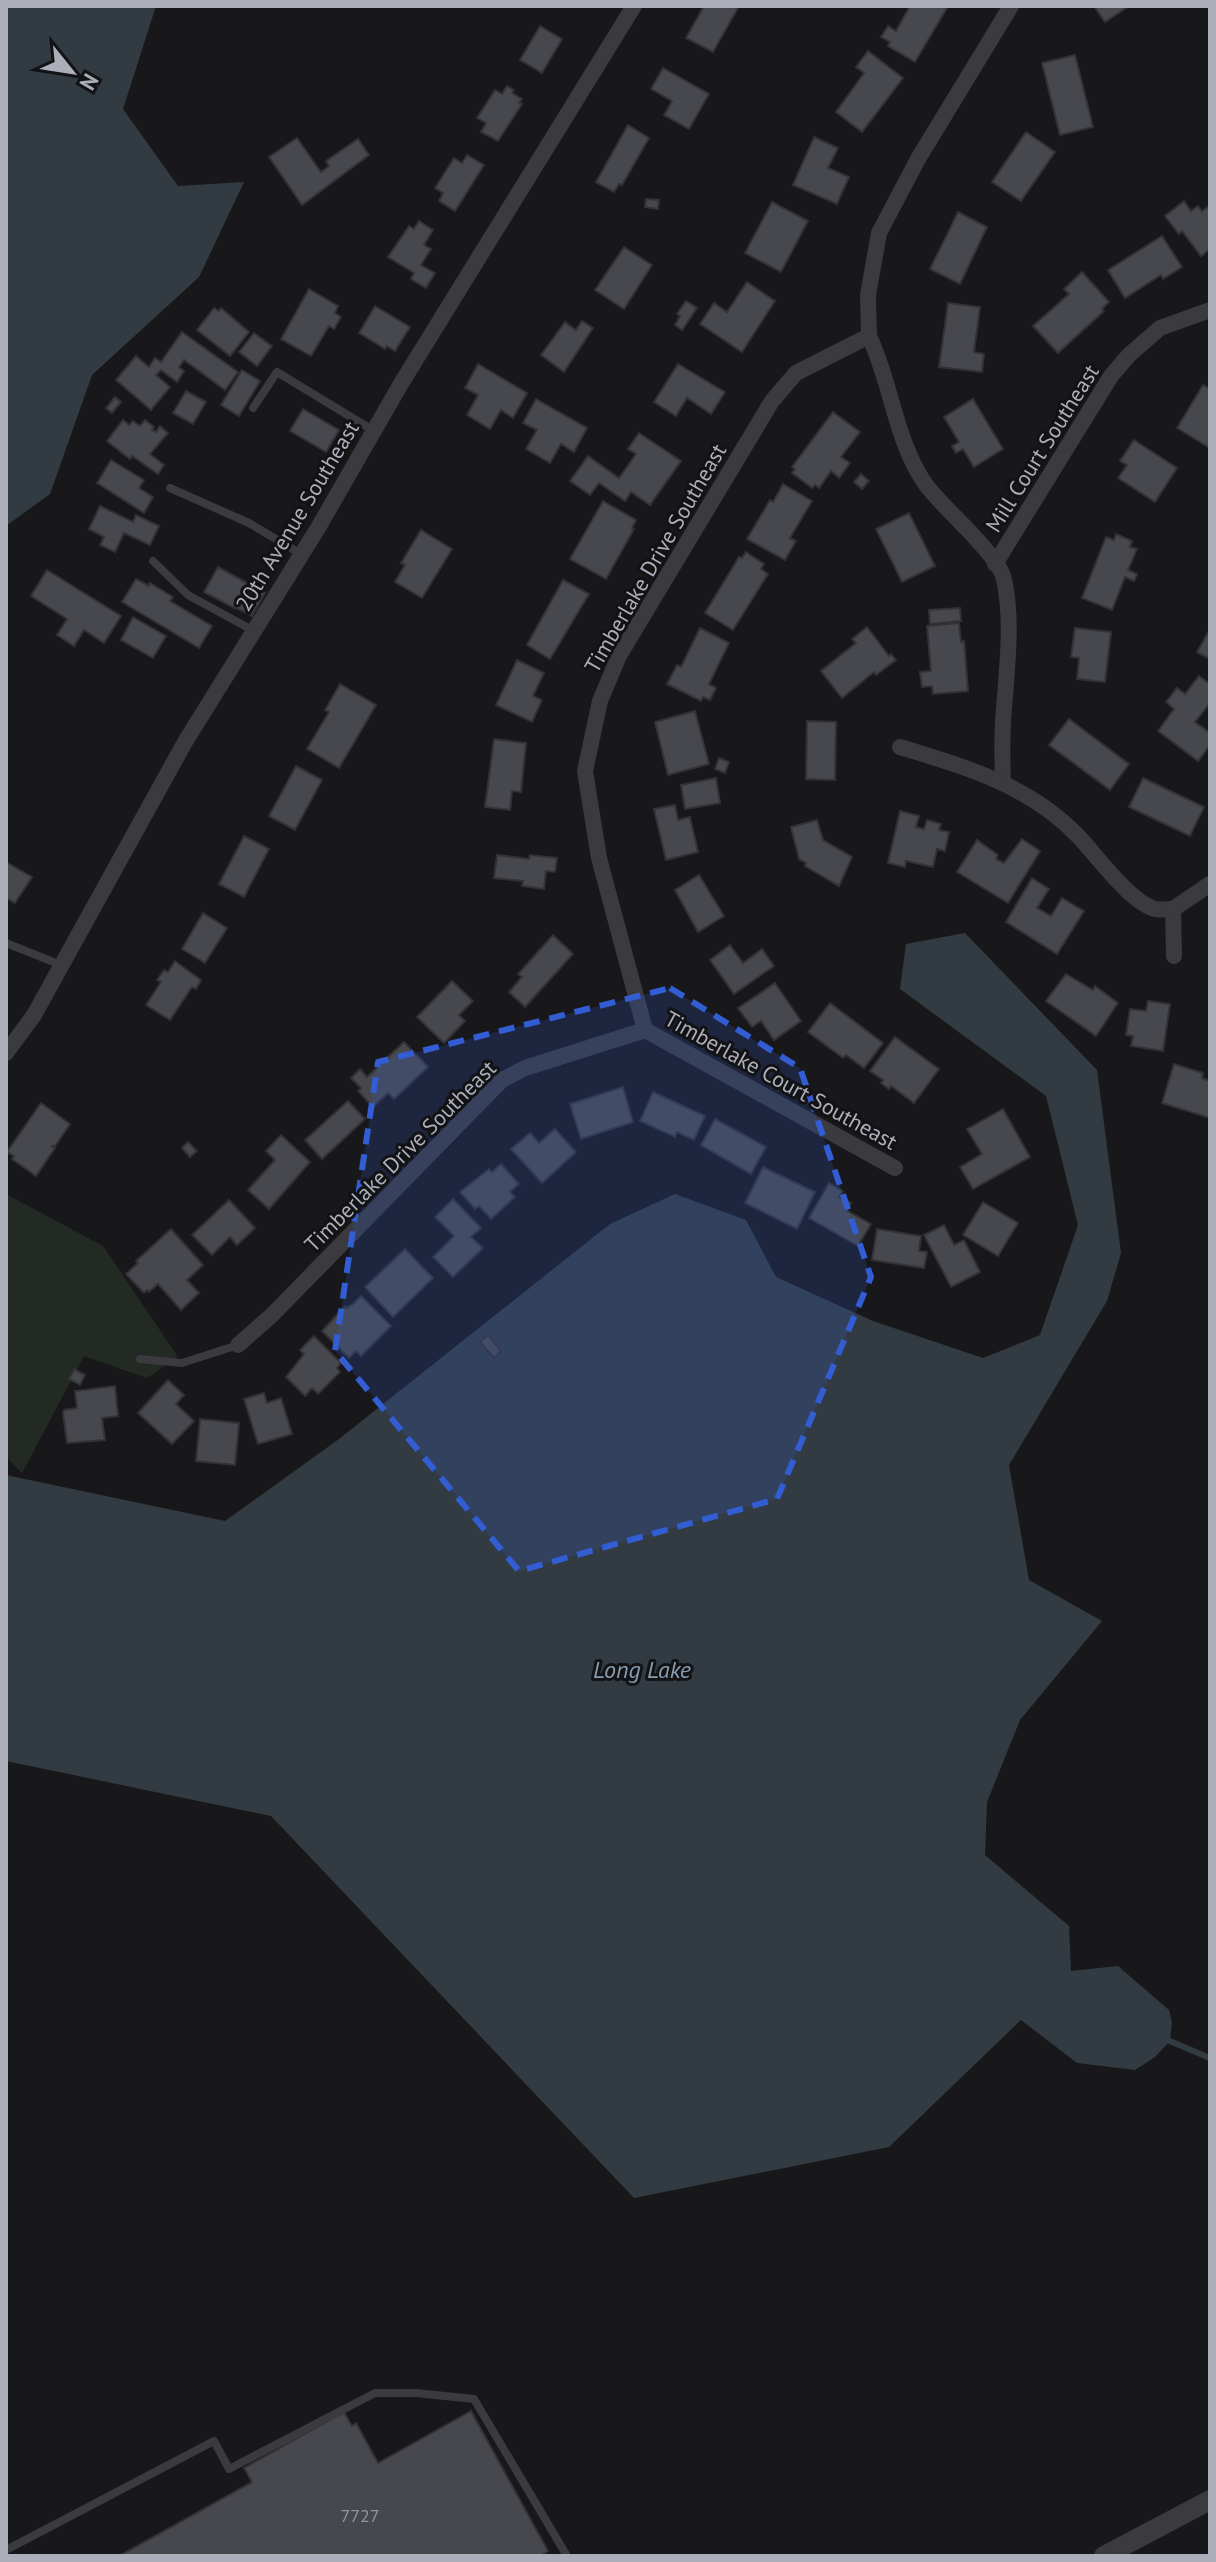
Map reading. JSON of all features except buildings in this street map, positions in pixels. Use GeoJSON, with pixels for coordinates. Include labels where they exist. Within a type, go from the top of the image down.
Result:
{"type":"FeatureCollection","features":[{"type":"Feature","properties":{"kind":"street","name":"20th Avenue Southeast"},"geometry":{"type":"LineString","coordinates":[[6,1053],[34,1015],[169,770],[634,6]]}},
{"type":"Feature","properties":{"kind":"street"},"geometry":{"type":"LineString","coordinates":[[1003,781],[1002,744],[1009,655],[1003,576],[981,544],[925,483],[905,445],[880,358],[869,336],[868,295],[879,233],[918,159],[1011,6]]}},
{"type":"Feature","properties":{"kind":"street","name":"Mill Court Southeast"},"geometry":{"type":"LineString","coordinates":[[995,564],[1120,365],[1160,328],[1210,310]]}},
{"type":"Feature","properties":{"kind":"street","name":"Timberlake Drive Southeast"},"geometry":{"type":"LineString","coordinates":[[238,1345],[272,1315],[502,1080],[525,1068],[645,1030],[599,858],[589,802],[585,771],[600,701],[619,656],[772,401],[796,373],[869,336]]}},
{"type":"Feature","properties":{"kind":"street"},"geometry":{"type":"LineString","coordinates":[[900,747],[1003,781],[1045,807],[1077,835],[1134,895],[1154,909],[1173,909],[1210,884]]}},
{"type":"Feature","properties":{"kind":"street"},"geometry":{"type":"LineString","coordinates":[[1173,909],[1174,956]]}},
{"type":"Feature","properties":{"kind":"street","name":"Timberlake Court Southeast"},"geometry":{"type":"LineString","coordinates":[[645,1030],[895,1168]]}},
{"type":"Feature","properties":{"kind":"street"},"geometry":{"type":"LineString","coordinates":[[1104,2556],[1210,2500]]}},
{"type":"Feature","properties":{"kind":"lane"},"geometry":{"type":"LineString","coordinates":[[253,408],[277,372],[374,431]]}},
{"type":"Feature","properties":{"kind":"lane"},"geometry":{"type":"LineString","coordinates":[[170,488],[249,523],[301,555]]}},
{"type":"Feature","properties":{"kind":"lane"},"geometry":{"type":"LineString","coordinates":[[153,561],[188,595],[254,631]]}},
{"type":"Feature","properties":{"kind":"lane"},"geometry":{"type":"LineString","coordinates":[[6,943],[61,966]]}},
{"type":"Feature","properties":{"kind":"lane"},"geometry":{"type":"LineString","coordinates":[[140,1359],[182,1363],[238,1345]]}},
{"type":"Feature","properties":{"kind":"lane"},"geometry":{"type":"LineString","coordinates":[[6,2550],[214,2441],[229,2469],[375,2393],[416,2393],[474,2399],[567,2556]]}},
{"type":"Feature","properties":{"kind":"highlighted area"},"geometry":{"type":"Polygon","coordinates":[[[670,988],[800,1068],[871,1277],[777,1499],[519,1571],[335,1351],[378,1062],[670,988]]]}},
{"type":"Feature","properties":{"kind":"shaded area"},"geometry":{"type":"Polygon","coordinates":[[[6,1194],[103,1246],[178,1357],[147,1378],[84,1356],[22,1473],[6,1457],[6,1194]]]}},
{"type":"Feature","properties":{"kind":"water"},"geometry":{"type":"Polygon","coordinates":[[[6,6],[156,6],[123,109],[178,186],[244,182],[199,277],[92,375],[50,494],[6,526],[6,6]]]}},
{"type":"Feature","properties":{"kind":"water","name":"Long Lake"},"geometry":{"type":"Polygon","coordinates":[[[965,933],[1097,1070],[1121,1253],[1107,1301],[1009,1465],[1029,1580],[1102,1621],[1020,1720],[987,1802],[985,1855],[1069,1926],[1071,1971],[1118,1966],[1169,2010],[1172,2022],[1170,2041],[1155,2057],[1135,2070],[1077,2063],[1021,2020],[889,2147],[634,2198],[271,1816],[6,1761],[6,1475],[225,1521],[339,1439],[610,1224],[675,1194],[746,1220],[776,1277],[873,1321],[983,1358],[1040,1335],[1078,1225],[1046,1096],[900,989],[906,944],[965,933]]]}},
{"type":"Feature","properties":{"kind":"waterway"},"geometry":{"type":"LineString","coordinates":[[1165,2039],[1210,2058]]}}]}
